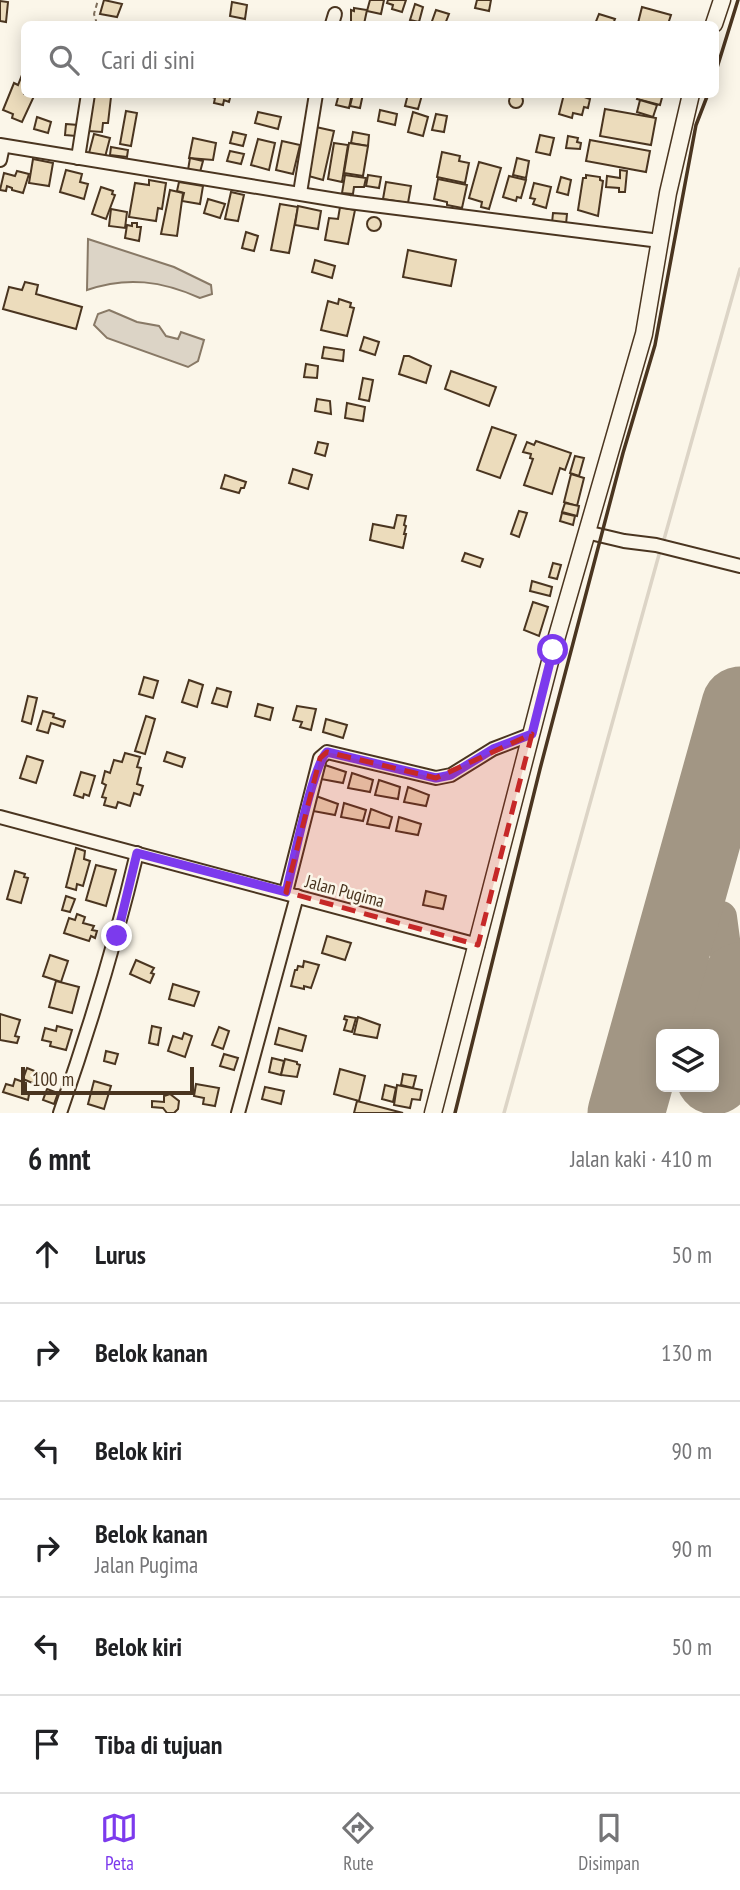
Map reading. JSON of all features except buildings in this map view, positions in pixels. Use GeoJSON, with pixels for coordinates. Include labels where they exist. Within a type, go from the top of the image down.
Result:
{"type":"FeatureCollection","features":[{"type":"Feature","properties":{"kind":"main road"},"geometry":{"type":"LineString","coordinates":[[715,21],[722,0]]}},
{"type":"Feature","properties":{"kind":"main road"},"geometry":{"type":"LineString","coordinates":[[433,1113],[586,532],[624,413],[645,334],[668,193],[690,98]]}},
{"type":"Feature","properties":{"kind":"street"},"geometry":{"type":"LineString","coordinates":[[78,158],[87,98]]}},
{"type":"Feature","properties":{"kind":"street"},"geometry":{"type":"LineString","coordinates":[[300,193],[315,98]]}},
{"type":"Feature","properties":{"kind":"street"},"geometry":{"type":"LineString","coordinates":[[0,160],[2,145],[300,193],[660,241]]}},
{"type":"Feature","properties":{"kind":"street"},"geometry":{"type":"LineString","coordinates":[[586,532],[661,546],[740,566]]}},
{"type":"Feature","properties":{"kind":"street"},"geometry":{"type":"LineString","coordinates":[[238,1113],[292,894],[320,758],[327,752],[436,778],[451,775],[493,749],[532,734]]}},
{"type":"Feature","properties":{"kind":"street","name":"Jalan Pugima"},"geometry":{"type":"LineString","coordinates":[[0,817],[478,945]]}},
{"type":"Feature","properties":{"kind":"street"},"geometry":{"type":"LineString","coordinates":[[60,1113],[90,1028],[117,936],[137,853]]}},
{"type":"Feature","properties":{"kind":"path"},"geometry":{"type":"LineString","coordinates":[[96,21],[94,14],[98,0]]}},
{"type":"Feature","properties":{"kind":"highlighted area"},"geometry":{"type":"Polygon","coordinates":[[[532,734],[478,945],[286,892],[320,758],[327,752],[436,778],[532,734]]]}},
{"type":"Feature","properties":{"kind":"shaded area"},"geometry":{"type":"Polygon","coordinates":[[[88,239],[174,267],[211,285],[212,294],[200,298],[144,282],[116,283],[87,290],[88,239]]]}},
{"type":"Feature","properties":{"kind":"shaded area"},"geometry":{"type":"Polygon","coordinates":[[[109,310],[137,322],[159,326],[166,336],[178,339],[181,332],[204,340],[198,361],[188,367],[107,338],[94,325],[98,314],[109,310]]]}},
{"type":"Feature","properties":{"kind":"waterway"},"geometry":{"type":"LineString","coordinates":[[663,543],[740,269]]}},
{"type":"Feature","properties":{"kind":"waterway"},"geometry":{"type":"LineString","coordinates":[[504,1113],[660,551]]}},
{"type":"Feature","properties":{"kind":"taxiway"},"geometry":{"type":"LineString","coordinates":[[721,917],[727,962],[740,996]]}},
{"type":"Feature","properties":{"kind":"taxiway"},"geometry":{"type":"LineString","coordinates":[[704,1029],[717,1024],[740,1028]]}},
{"type":"Feature","properties":{"kind":"runway"},"geometry":{"type":"LineString","coordinates":[[626,1113],[740,705]]}},
{"type":"Feature","properties":{"kind":"runway"},"geometry":{"type":"LineString","coordinates":[[719,1058],[740,981]]}},
{"type":"Feature","properties":{"kind":"wall"},"geometry":{"type":"LineString","coordinates":[[719,61],[738,0]]}},
{"type":"Feature","properties":{"kind":"wall"},"geometry":{"type":"LineString","coordinates":[[455,1113],[540,769],[623,453],[655,345],[696,125],[706,98]]}},
{"type":"Feature","properties":{"kind":"route"},"geometry":{"type":"LineString","coordinates":[[117,936],[137,853],[286,892],[320,758],[327,752],[436,778],[451,775],[493,749],[532,734],[553,650]]}}]}
